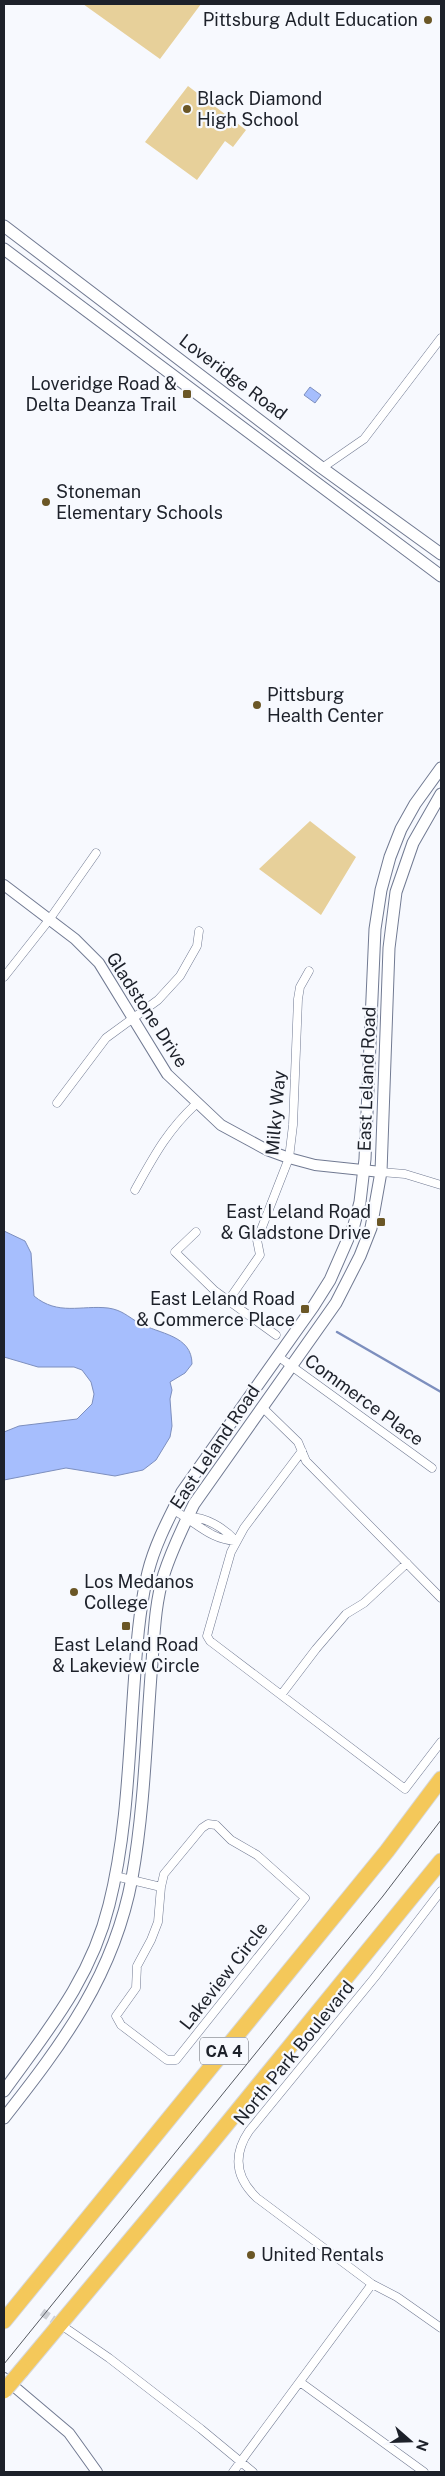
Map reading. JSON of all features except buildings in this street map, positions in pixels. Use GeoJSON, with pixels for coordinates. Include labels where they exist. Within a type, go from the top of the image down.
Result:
{"type":"FeatureCollection","features":[{"type":"Feature","properties":{"kind":"highway","name":"CA 4"},"geometry":{"type":"LineString","coordinates":[[4,2321],[387,1851],[441,1779]]}},
{"type":"Feature","properties":{"kind":"highway","name":"CA 4"},"geometry":{"type":"LineString","coordinates":[[4,2391],[208,2148],[441,1861]]}},
{"type":"Feature","properties":{"kind":"main road","name":"Loveridge Road"},"geometry":{"type":"LineString","coordinates":[[4,226],[230,396],[322,468],[441,554]]}},
{"type":"Feature","properties":{"kind":"main road","name":"Loveridge Road"},"geometry":{"type":"LineString","coordinates":[[4,248],[441,576]]}},
{"type":"Feature","properties":{"kind":"main road"},"geometry":{"type":"LineString","coordinates":[[215,405],[230,396]]}},
{"type":"Feature","properties":{"kind":"main road","name":"East Leland Road"},"geometry":{"type":"LineString","coordinates":[[4,2091],[61,2014],[96,1947],[109,1905],[123,1824],[139,1614],[148,1570],[163,1530],[202,1463],[279,1356],[330,1280],[354,1225],[364,1170],[376,929],[381,890],[390,858],[402,829],[415,804],[441,768]]}},
{"type":"Feature","properties":{"kind":"main road","name":"East Leland Road"},"geometry":{"type":"LineString","coordinates":[[4,2118],[58,2049],[91,1996],[117,1932],[132,1880],[139,1833],[156,1614],[164,1575],[187,1517],[194,1504],[336,1303],[360,1256],[375,1211],[381,1172],[389,948],[396,892],[413,842],[441,794]]}},
{"type":"Feature","properties":{"kind":"street"},"geometry":{"type":"LineString","coordinates":[[322,468],[364,439],[441,338]]}},
{"type":"Feature","properties":{"kind":"street"},"geometry":{"type":"LineString","coordinates":[[4,977],[49,920],[96,853]]}},
{"type":"Feature","properties":{"kind":"street","name":"Gladstone Drive"},"geometry":{"type":"LineString","coordinates":[[4,884],[75,938],[99,963],[167,1074],[196,1104],[221,1125],[267,1150],[289,1158],[315,1165],[405,1174],[441,1185]]}},
{"type":"Feature","properties":{"kind":"street"},"geometry":{"type":"LineString","coordinates":[[57,1103],[106,1038],[158,1000],[180,976],[197,946],[199,930]]}},
{"type":"Feature","properties":{"kind":"street","name":"Milky Way"},"geometry":{"type":"LineString","coordinates":[[228,1301],[260,1255],[257,1240],[289,1158],[293,1125],[298,999],[300,987],[309,971]]}},
{"type":"Feature","properties":{"kind":"street"},"geometry":{"type":"LineString","coordinates":[[135,1190],[159,1146],[176,1122],[196,1104]]}},
{"type":"Feature","properties":{"kind":"street"},"geometry":{"type":"LineString","coordinates":[[196,1232],[175,1252],[228,1301],[276,1335]]}},
{"type":"Feature","properties":{"kind":"street","name":"Commerce Place"},"geometry":{"type":"LineString","coordinates":[[279,1356],[432,1468]]}},
{"type":"Feature","properties":{"kind":"street"},"geometry":{"type":"LineString","coordinates":[[262,1407],[298,1442],[306,1461],[441,1598]]}},
{"type":"Feature","properties":{"kind":"street"},"geometry":{"type":"LineString","coordinates":[[302,1450],[236,1541],[231,1552],[208,1636],[210,1641],[405,1789],[441,1742]]}},
{"type":"Feature","properties":{"kind":"street"},"geometry":{"type":"LineString","coordinates":[[173,1510],[187,1517],[195,1526],[223,1541],[236,1541]]}},
{"type":"Feature","properties":{"kind":"street"},"geometry":{"type":"LineString","coordinates":[[281,1695],[346,1614],[364,1603],[407,1563]]}},
{"type":"Feature","properties":{"kind":"street","name":"Lakeview Circle"},"geometry":{"type":"LineString","coordinates":[[208,1824],[216,1825],[231,1840],[257,1856],[305,1898],[176,2060],[167,2060],[156,2052],[121,2025],[116,2016],[136,1988],[137,1966],[158,1922],[161,1887],[164,1874],[202,1828],[208,1824]]}},
{"type":"Feature","properties":{"kind":"street"},"geometry":{"type":"LineString","coordinates":[[115,1876],[161,1887]]}},
{"type":"Feature","properties":{"kind":"street","name":"North Park Boulevard"},"geometry":{"type":"LineString","coordinates":[[441,1891],[375,1977],[249,2131],[243,2140],[239,2156],[242,2181],[257,2198],[372,2284],[396,2297],[441,2328]]}},
{"type":"Feature","properties":{"kind":"street"},"geometry":{"type":"LineString","coordinates":[[233,2472],[372,2284]]}},
{"type":"Feature","properties":{"kind":"street"},"geometry":{"type":"LineString","coordinates":[[64,2327],[171,2405],[252,2472]]}},
{"type":"Feature","properties":{"kind":"street"},"geometry":{"type":"LineString","coordinates":[[4,2378],[69,2433],[97,2472]]}},
{"type":"Feature","properties":{"kind":"street"},"geometry":{"type":"LineString","coordinates":[[300,2382],[424,2472]]}},
{"type":"Feature","properties":{"kind":"shaded area"},"geometry":{"type":"Polygon","coordinates":[[[83,4],[201,4],[160,59],[83,4]]]}},
{"type":"Feature","properties":{"kind":"shaded area"},"geometry":{"type":"Polygon","coordinates":[[[188,86],[246,130],[233,147],[225,141],[197,180],[145,142],[188,86]]]}},
{"type":"Feature","properties":{"kind":"shaded area"},"geometry":{"type":"Polygon","coordinates":[[[310,821],[356,857],[321,915],[259,869],[310,821]]]}},
{"type":"Feature","properties":{"kind":"water"},"geometry":{"type":"Polygon","coordinates":[[[310,387],[321,395],[315,403],[304,395],[310,387]]]}},
{"type":"Feature","properties":{"kind":"water"},"geometry":{"type":"Polygon","coordinates":[[[4,1231],[25,1241],[31,1253],[34,1296],[43,1302],[61,1308],[98,1307],[117,1310],[147,1327],[181,1341],[187,1347],[191,1354],[192,1364],[185,1373],[170,1382],[172,1390],[170,1399],[172,1426],[170,1437],[156,1460],[143,1470],[115,1476],[66,1468],[4,1480],[4,1432],[19,1426],[77,1419],[92,1404],[94,1394],[91,1382],[82,1370],[74,1367],[38,1367],[4,1357],[4,1231]]]}},
{"type":"Feature","properties":{"kind":"waterway"},"geometry":{"type":"LineString","coordinates":[[337,1332],[441,1392]]}},
{"type":"Feature","properties":{"kind":"tunnel"},"geometry":{"type":"LineString","coordinates":[[42,2312],[62,2326]]}},
{"type":"Feature","properties":{"kind":"tram line"},"geometry":{"type":"LineString","coordinates":[[4,2364],[383,1896],[441,1820]]}},
{"type":"Feature","properties":{"kind":"place","name":"Pittsburg Adult Education"},"geometry":{"type":"Point","coordinates":[428,20]}},
{"type":"Feature","properties":{"kind":"place","name":"Black Diamond High School"},"geometry":{"type":"Point","coordinates":[187,109]}},
{"type":"Feature","properties":{"kind":"place","name":"Loveridge Road & Delta Deanza Trail"},"geometry":{"type":"Point","coordinates":[187,394]}},
{"type":"Feature","properties":{"kind":"place","name":"Stoneman Elementary Schools"},"geometry":{"type":"Point","coordinates":[46,502]}},
{"type":"Feature","properties":{"kind":"place","name":"Pittsburg Health Center"},"geometry":{"type":"Point","coordinates":[257,705]}},
{"type":"Feature","properties":{"kind":"place","name":"East Leland Road & Gladstone Drive"},"geometry":{"type":"Point","coordinates":[381,1222]}},
{"type":"Feature","properties":{"kind":"place","name":"East Leland Road & Commerce Place"},"geometry":{"type":"Point","coordinates":[305,1309]}},
{"type":"Feature","properties":{"kind":"place","name":"Los Medanos College"},"geometry":{"type":"Point","coordinates":[74,1592]}},
{"type":"Feature","properties":{"kind":"place","name":"East Leland Road & Lakeview Circle"},"geometry":{"type":"Point","coordinates":[126,1626]}},
{"type":"Feature","properties":{"kind":"place","name":"United Rentals"},"geometry":{"type":"Point","coordinates":[251,2255]}}]}
